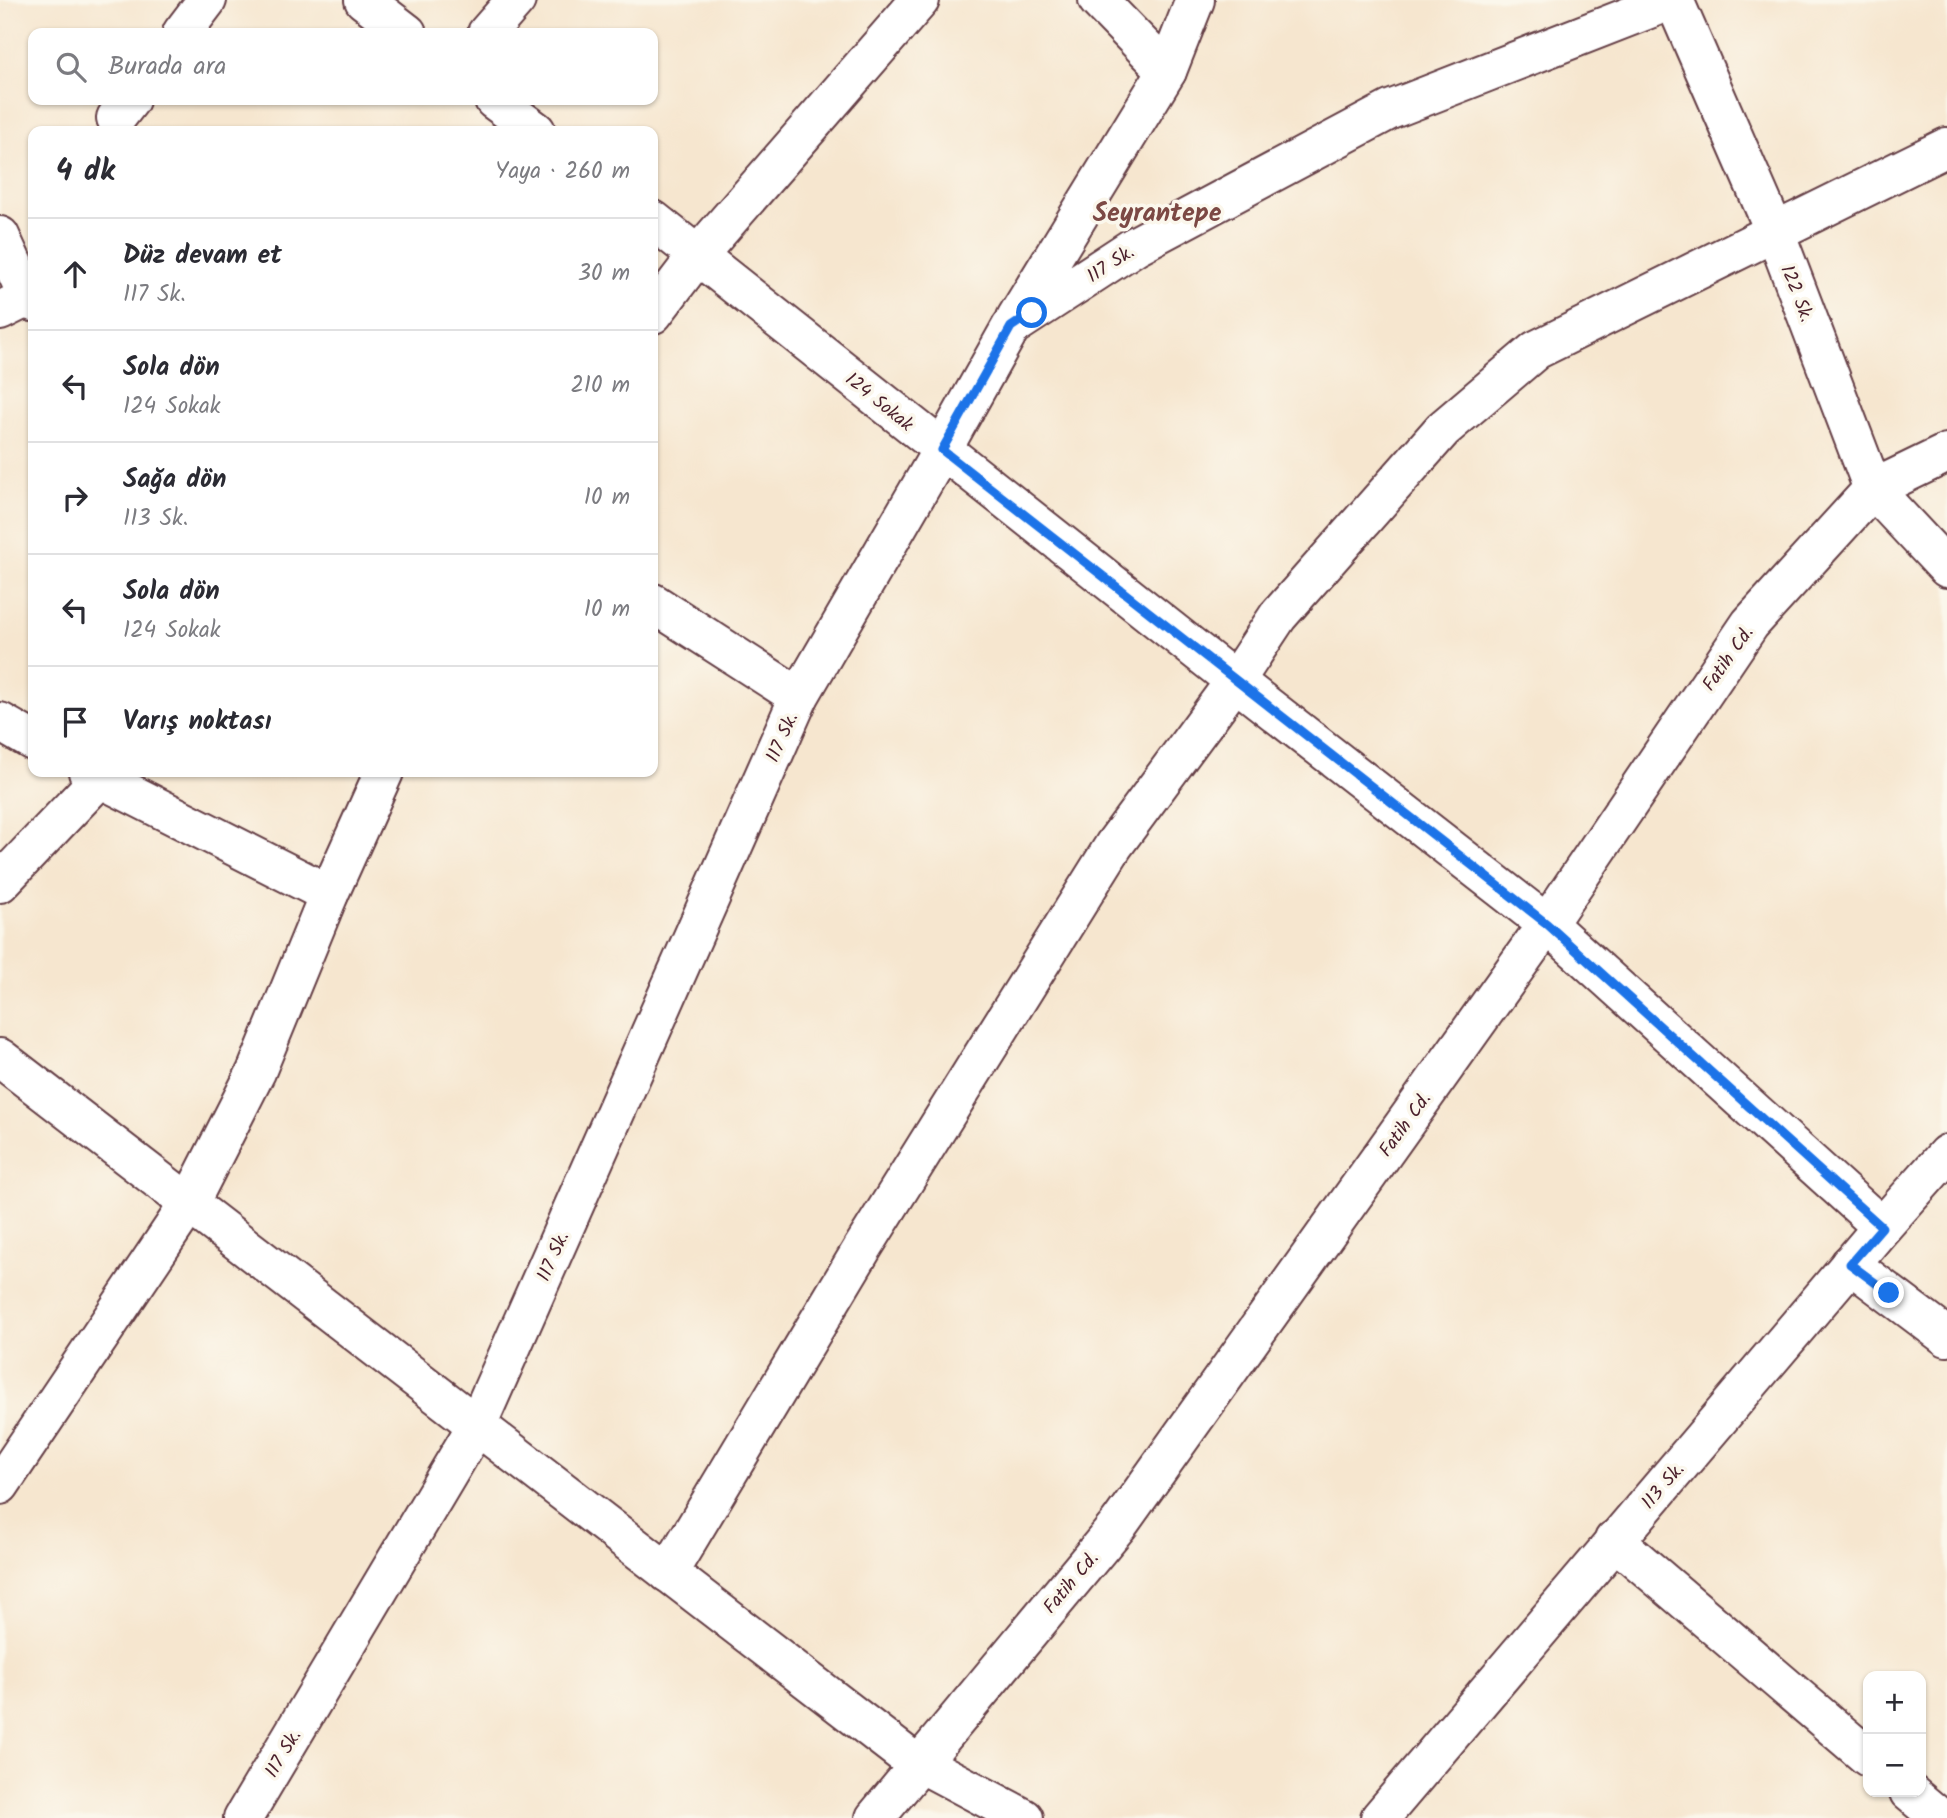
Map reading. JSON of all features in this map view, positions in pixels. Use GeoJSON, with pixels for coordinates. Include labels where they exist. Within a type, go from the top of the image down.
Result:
{"type":"FeatureCollection","features":[{"type":"Feature","properties":{"kind":"street"},"geometry":{"type":"LineString","coordinates":[[186,28],[207,0]]}},
{"type":"Feature","properties":{"kind":"street"},"geometry":{"type":"LineString","coordinates":[[364,0],[400,28]]}},
{"type":"Feature","properties":{"kind":"street"},"geometry":{"type":"LineString","coordinates":[[491,28],[516,0]]}},
{"type":"Feature","properties":{"kind":"street"},"geometry":{"type":"LineString","coordinates":[[658,307],[698,255],[920,0]]}},
{"type":"Feature","properties":{"kind":"street"},"geometry":{"type":"LineString","coordinates":[[1098,0],[1167,71]]}},
{"type":"Feature","properties":{"kind":"street"},"geometry":{"type":"LineString","coordinates":[[1011,327],[1167,71],[1195,0]]}},
{"type":"Feature","properties":{"kind":"street","name":"122 Sk."},"geometry":{"type":"LineString","coordinates":[[1673,0],[1775,232],[1873,489],[1947,568]]}},
{"type":"Feature","properties":{"kind":"street","name":"117 Sk."},"geometry":{"type":"LineString","coordinates":[[243,1818],[477,1425],[799,697],[1011,327],[1135,246],[1390,110],[1673,0]]}},
{"type":"Feature","properties":{"kind":"street"},"geometry":{"type":"LineString","coordinates":[[501,105],[529,126]]}},
{"type":"Feature","properties":{"kind":"street"},"geometry":{"type":"LineString","coordinates":[[668,1573],[862,1249],[1114,845],[1235,681],[1278,617],[1443,429],[1536,350],[1947,146]]}},
{"type":"Feature","properties":{"kind":"street","name":"124 Sokak"},"geometry":{"type":"LineString","coordinates":[[658,224],[1235,681],[1547,924],[1882,1227]]}},
{"type":"Feature","properties":{"kind":"street"},"geometry":{"type":"LineString","coordinates":[[0,236],[24,300]]}},
{"type":"Feature","properties":{"kind":"street","name":"Fatih Cd."},"geometry":{"type":"LineString","coordinates":[[875,1818],[1119,1524],[1547,924],[1750,624],[1873,489],[1947,453]]}},
{"type":"Feature","properties":{"kind":"street"},"geometry":{"type":"LineString","coordinates":[[658,606],[799,697]]}},
{"type":"Feature","properties":{"kind":"street"},"geometry":{"type":"LineString","coordinates":[[0,722],[28,738]]}},
{"type":"Feature","properties":{"kind":"street"},"geometry":{"type":"LineString","coordinates":[[0,883],[94,777]]}},
{"type":"Feature","properties":{"kind":"street"},"geometry":{"type":"LineString","coordinates":[[103,777],[329,894]]}},
{"type":"Feature","properties":{"kind":"street"},"geometry":{"type":"LineString","coordinates":[[0,1485],[189,1204],[256,1072],[329,894],[382,777]]}},
{"type":"Feature","properties":{"kind":"street"},"geometry":{"type":"LineString","coordinates":[[0,1058],[905,1755],[1024,1818]]}},
{"type":"Feature","properties":{"kind":"street","name":"113 Sk."},"geometry":{"type":"LineString","coordinates":[[1380,1818],[1850,1264],[1947,1154]]}},
{"type":"Feature","properties":{"kind":"street"},"geometry":{"type":"LineString","coordinates":[[1850,1264],[1947,1337]]}},
{"type":"Feature","properties":{"kind":"street"},"geometry":{"type":"LineString","coordinates":[[1614,1541],[1863,1753]]}},
{"type":"Feature","properties":{"kind":"street"},"geometry":{"type":"LineString","coordinates":[[1915,1797],[1940,1818]]}},
{"type":"Feature","properties":{"kind":"district","name":"Seyrantepe"},"geometry":{"type":"Point","coordinates":[1157,212]}},
{"type":"Feature","properties":{"kind":"route"},"geometry":{"type":"LineString","coordinates":[[1032,313],[1011,327],[942,450],[1547,924],[1882,1227],[1850,1264],[1889,1293]]}}]}
